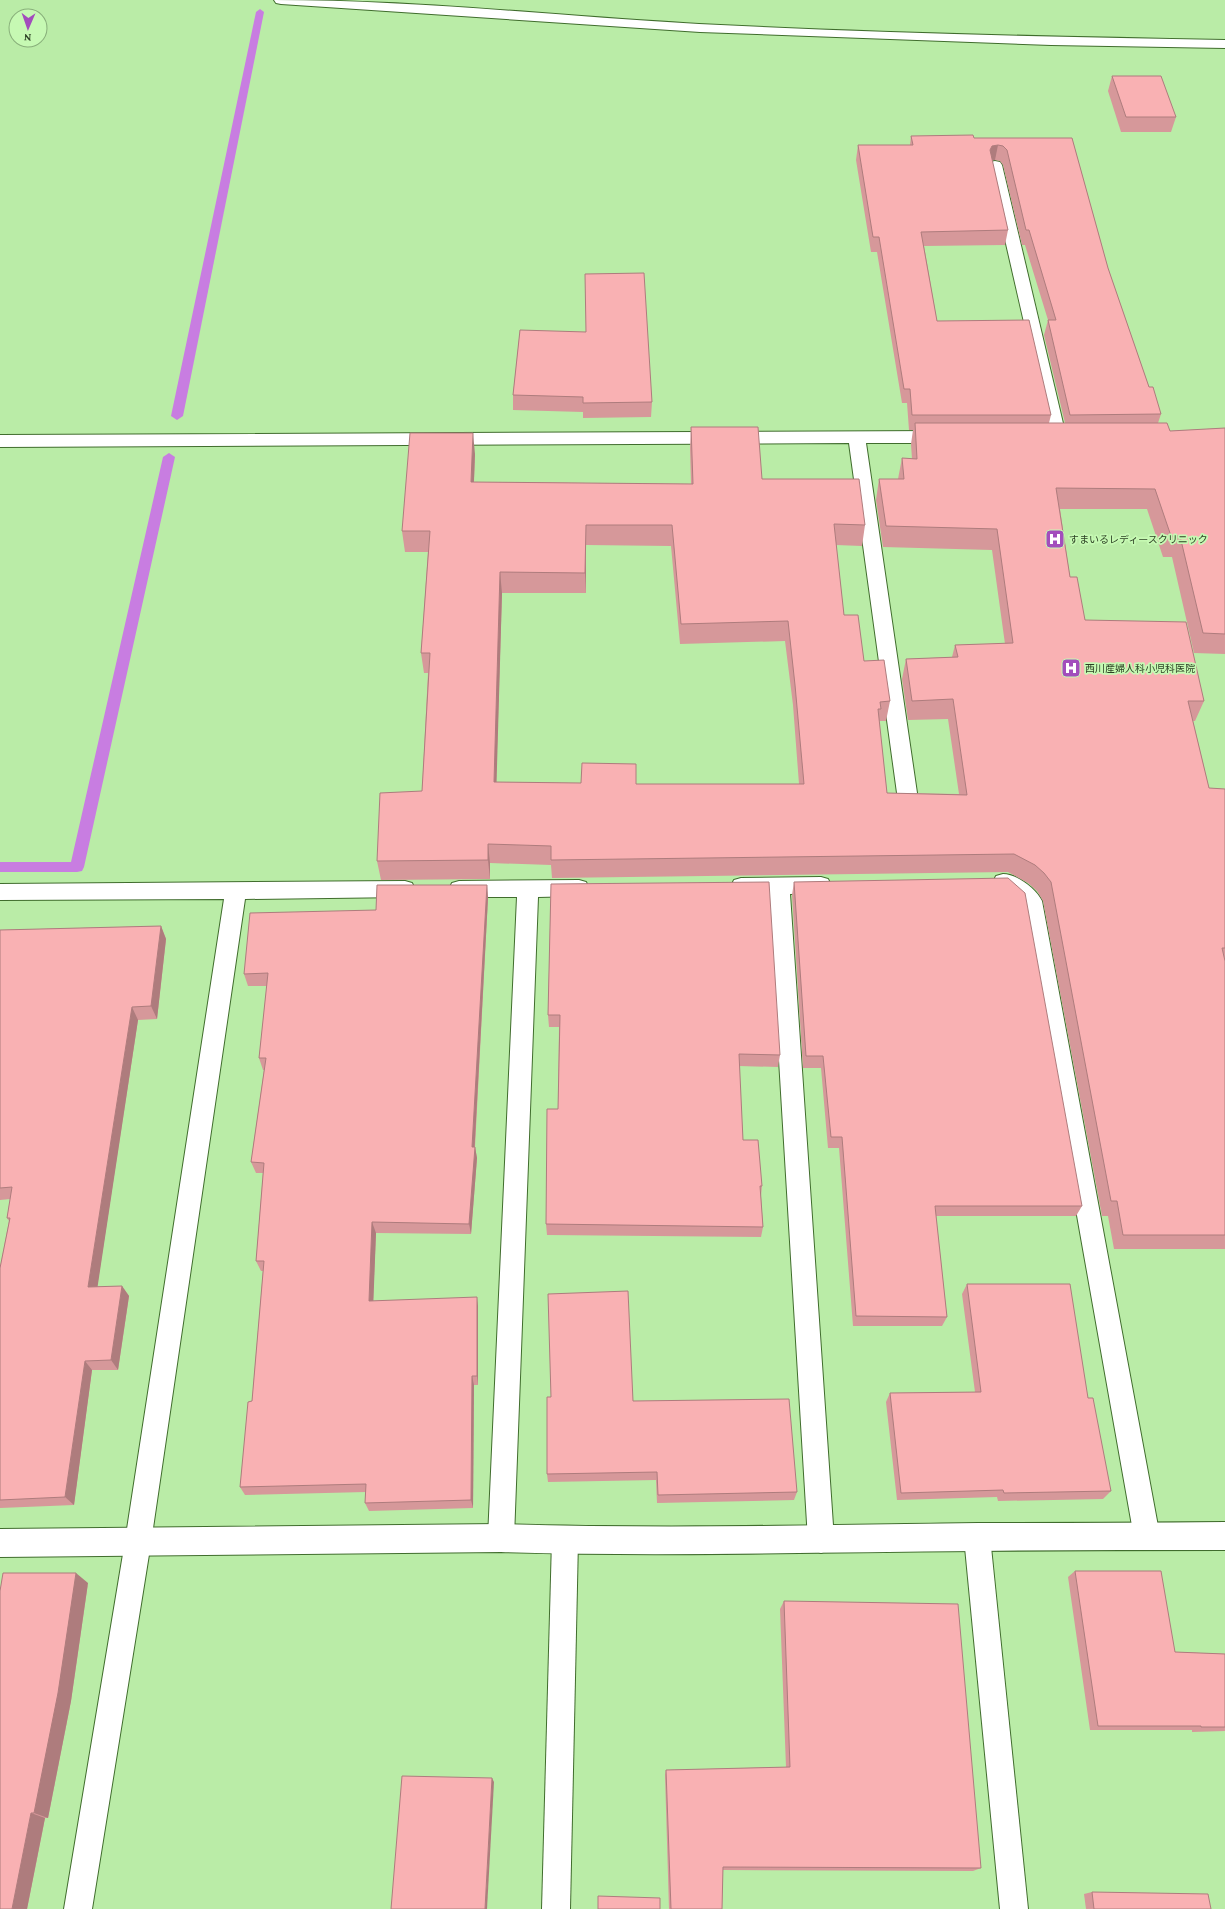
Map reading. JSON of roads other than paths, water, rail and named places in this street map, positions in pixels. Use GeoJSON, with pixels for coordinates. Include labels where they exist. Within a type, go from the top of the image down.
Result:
{"type":"FeatureCollection","features":[{"type":"Feature","properties":{"kind":"street"},"geometry":{"type":"LineString","coordinates":[[0,1543],[501,1538],[565,1540],[821,1540],[977,1537],[1225,1536]]}},
{"type":"Feature","properties":{"kind":"lane"},"geometry":{"type":"LineString","coordinates":[[281,0],[700,28],[1051,41],[1225,44]]}},
{"type":"Feature","properties":{"kind":"lane"},"geometry":{"type":"LineString","coordinates":[[995,165],[1058,436]]}},
{"type":"Feature","properties":{"kind":"lane"},"geometry":{"type":"LineString","coordinates":[[0,440],[957,437]]}},
{"type":"Feature","properties":{"kind":"lane"},"geometry":{"type":"LineString","coordinates":[[857,438],[907,793]]}},
{"type":"Feature","properties":{"kind":"lane"},"geometry":{"type":"LineString","coordinates":[[984,882],[1008,882],[1032,901],[1147,1537]]}},
{"type":"Feature","properties":{"kind":"lane"},"geometry":{"type":"LineString","coordinates":[[724,886],[842,885]]}},
{"type":"Feature","properties":{"kind":"lane"},"geometry":{"type":"LineString","coordinates":[[779,886],[821,1540]]}},
{"type":"Feature","properties":{"kind":"lane"},"geometry":{"type":"LineString","coordinates":[[501,1538],[528,888]]}},
{"type":"Feature","properties":{"kind":"lane"},"geometry":{"type":"LineString","coordinates":[[0,892],[598,888]]}},
{"type":"Feature","properties":{"kind":"lane"},"geometry":{"type":"LineString","coordinates":[[78,1909],[138,1542],[236,890]]}},
{"type":"Feature","properties":{"kind":"lane"},"geometry":{"type":"LineString","coordinates":[[977,1537],[1014,1909]]}},
{"type":"Feature","properties":{"kind":"lane"},"geometry":{"type":"LineString","coordinates":[[556,1909],[565,1540]]}},
{"type":"Feature","properties":{"kind":"waterway"},"geometry":{"type":"LineString","coordinates":[[177,416],[260,12]]}},
{"type":"Feature","properties":{"kind":"waterway"},"geometry":{"type":"LineString","coordinates":[[0,867],[77,867],[169,457]]}},
{"type":"Feature","properties":{"kind":"place","name":"すまいるレディースクリニック"},"geometry":{"type":"Point","coordinates":[1055,539]}},
{"type":"Feature","properties":{"kind":"place","name":"西川産婦人科小児科医院"},"geometry":{"type":"Point","coordinates":[1071,668]}}]}
